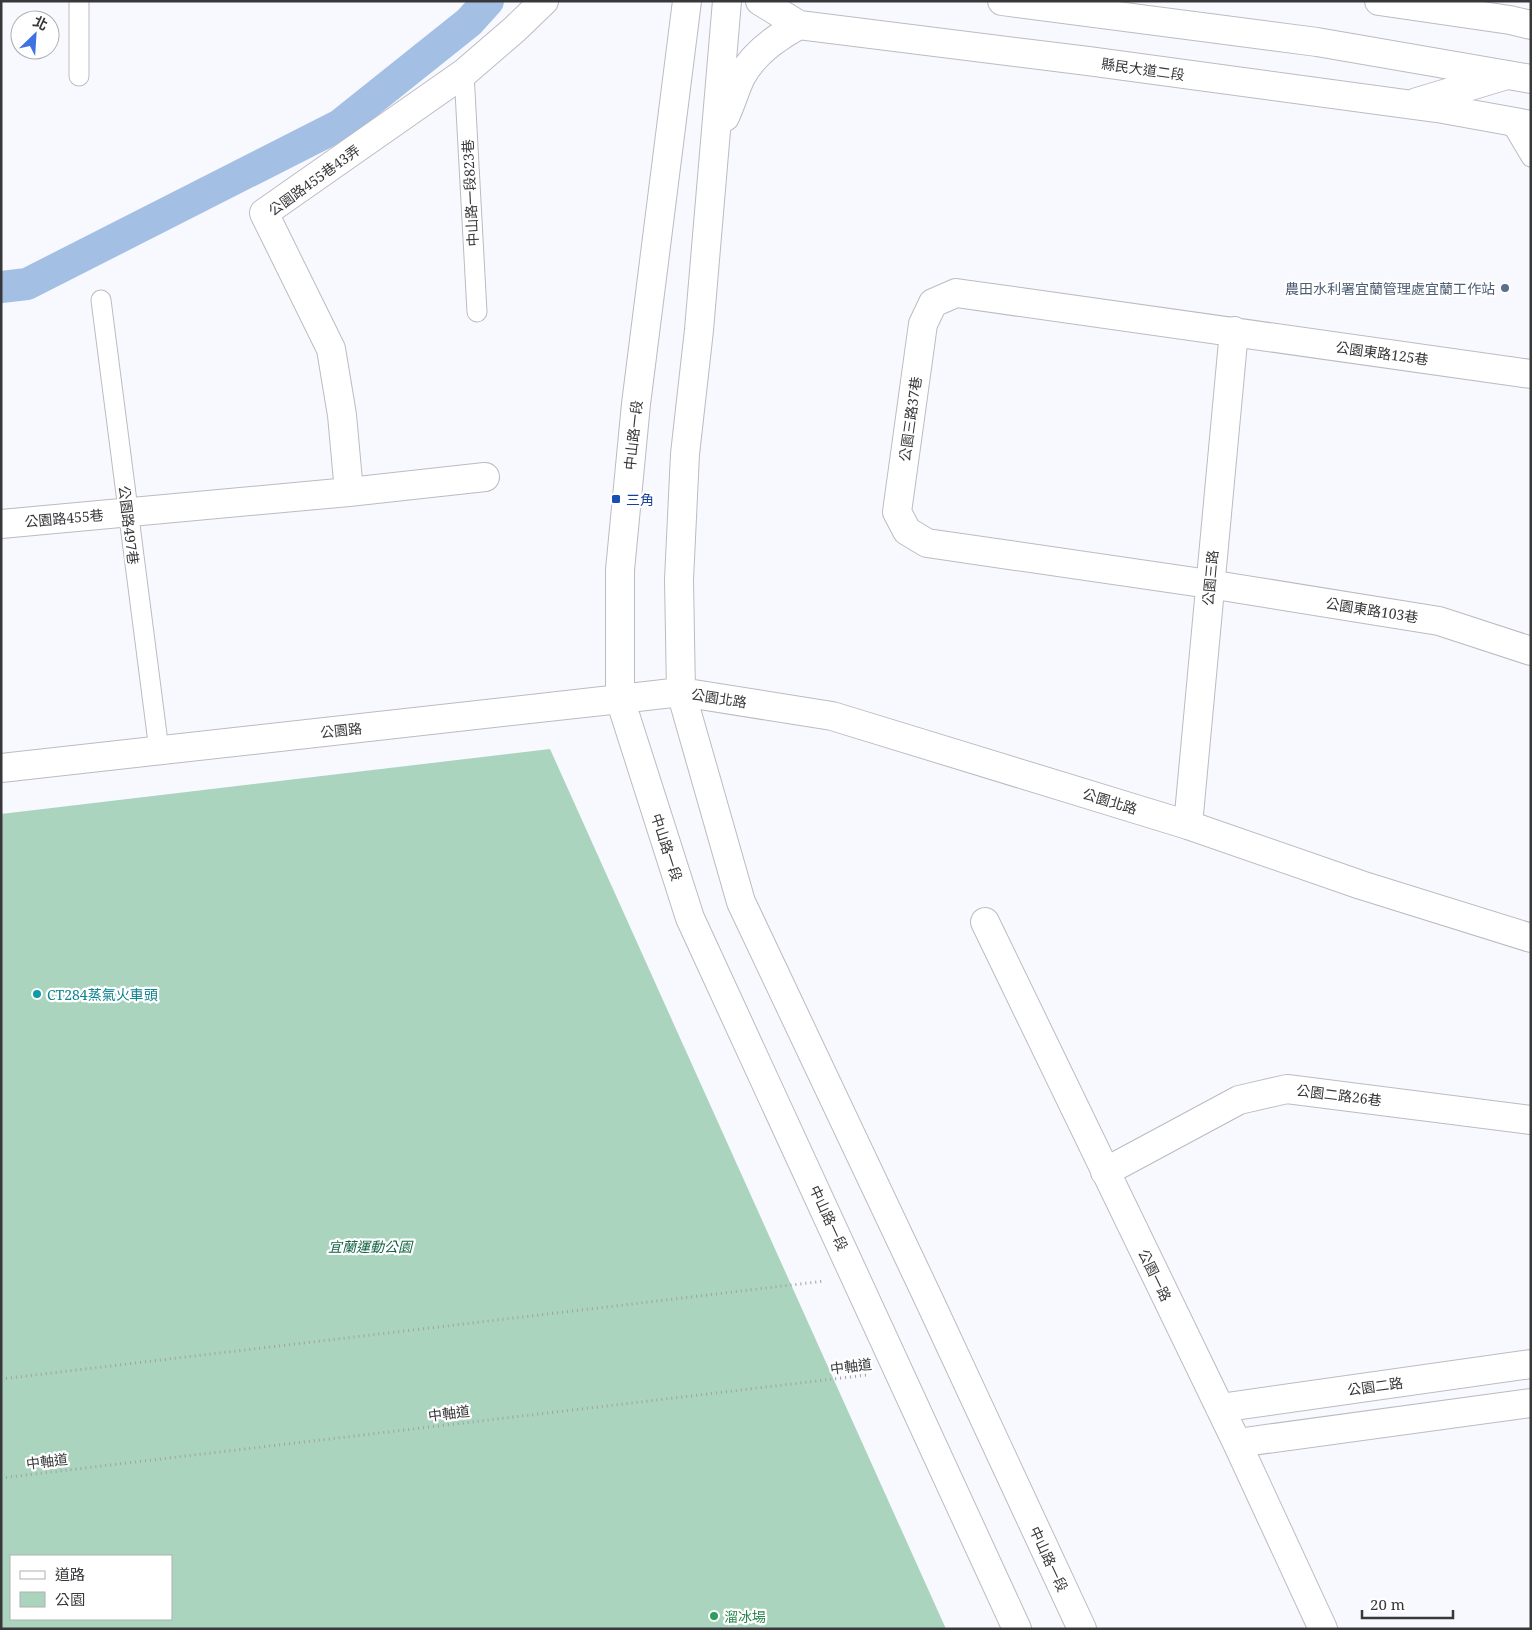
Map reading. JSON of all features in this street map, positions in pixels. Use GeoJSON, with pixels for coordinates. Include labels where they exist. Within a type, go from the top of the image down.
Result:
{"type":"FeatureCollection","features":[{"type":"Feature","properties":{"kind":"street","name":"公園路455巷43弄"},"geometry":{"type":"LineString","coordinates":[[349,492],[342,415],[331,349],[264,213],[464,74],[516,30],[544,1]]}},
{"type":"Feature","properties":{"kind":"street","name":"中山路一段"},"geometry":{"type":"LineString","coordinates":[[687,1],[637,394],[623,531],[620,570],[620,699],[690,918],[900,1371],[1017,1629]]}},
{"type":"Feature","properties":{"kind":"street","name":"中山路一段"},"geometry":{"type":"LineString","coordinates":[[727,1],[699,330],[685,454],[679,580],[681,692],[741,902],[1082,1629]]}},
{"type":"Feature","properties":{"kind":"street","name":"縣民大道二段"},"geometry":{"type":"LineString","coordinates":[[760,1],[799,25],[1408,104],[1520,123]]}},
{"type":"Feature","properties":{"kind":"street"},"geometry":{"type":"LineString","coordinates":[[1002,1],[1317,42],[1519,77]]}},
{"type":"Feature","properties":{"kind":"street"},"geometry":{"type":"LineString","coordinates":[[1379,1],[1510,20],[1531,25]]}},
{"type":"Feature","properties":{"kind":"street"},"geometry":{"type":"LineString","coordinates":[[715,144],[742,77],[752,62],[779,35],[799,25]]}},
{"type":"Feature","properties":{"kind":"street"},"geometry":{"type":"LineString","coordinates":[[1408,104],[1519,77]]}},
{"type":"Feature","properties":{"kind":"street","name":"公園三路37巷"},"geometry":{"type":"LineString","coordinates":[[1209,584],[927,543],[907,531],[897,512],[923,324],[933,303],[956,294],[1234,332]]}},
{"type":"Feature","properties":{"kind":"street","name":"公園東路125巷"},"geometry":{"type":"LineString","coordinates":[[1234,332],[1531,374]]}},
{"type":"Feature","properties":{"kind":"street","name":"公園三路"},"geometry":{"type":"LineString","coordinates":[[1188,824],[1234,332]]}},
{"type":"Feature","properties":{"kind":"street","name":"公園路455巷"},"geometry":{"type":"LineString","coordinates":[[1,524],[349,492],[485,477]]}},
{"type":"Feature","properties":{"kind":"street","name":"公園東路103巷"},"geometry":{"type":"LineString","coordinates":[[1209,584],[1439,621],[1531,650]]}},
{"type":"Feature","properties":{"kind":"street","name":"公園路"},"geometry":{"type":"LineString","coordinates":[[1,768],[681,692]]}},
{"type":"Feature","properties":{"kind":"street","name":"公園北路"},"geometry":{"type":"LineString","coordinates":[[681,692],[832,716],[1188,824],[1362,885],[1531,938]]}},
{"type":"Feature","properties":{"kind":"street","name":"公園一路"},"geometry":{"type":"LineString","coordinates":[[985,922],[1237,1443],[1323,1629]]}},
{"type":"Feature","properties":{"kind":"street","name":"公園二路26巷"},"geometry":{"type":"LineString","coordinates":[[1105,1172],[1239,1100],[1287,1089],[1531,1120]]}},
{"type":"Feature","properties":{"kind":"street","name":"公園二路"},"geometry":{"type":"LineString","coordinates":[[1220,1408],[1531,1364]]}},
{"type":"Feature","properties":{"kind":"street"},"geometry":{"type":"LineString","coordinates":[[1237,1443],[1531,1404]]}},
{"type":"Feature","properties":{"kind":"lane"},"geometry":{"type":"LineString","coordinates":[[79,1],[79,76]]}},
{"type":"Feature","properties":{"kind":"lane","name":"中山路一段823巷"},"geometry":{"type":"LineString","coordinates":[[464,74],[477,312]]}},
{"type":"Feature","properties":{"kind":"lane"},"geometry":{"type":"LineString","coordinates":[[1520,123],[1531,157]]}},
{"type":"Feature","properties":{"kind":"lane","name":"公園路497巷"},"geometry":{"type":"LineString","coordinates":[[100,300],[158,750]]}},
{"type":"Feature","properties":{"kind":"path"},"geometry":{"type":"LineString","coordinates":[[1,1379],[856,1277]]}},
{"type":"Feature","properties":{"kind":"path","name":"中軸道"},"geometry":{"type":"LineString","coordinates":[[1,1478],[900,1371]]}},
{"type":"Feature","properties":{"kind":"green space","name":"宜蘭運動公園"},"geometry":{"type":"Polygon","coordinates":[[[550,749],[946,1629],[1,1629],[1,814],[550,749]]]}},
{"type":"Feature","properties":{"kind":"waterway"},"geometry":{"type":"LineString","coordinates":[[1,287],[27,284],[340,125],[469,22],[488,1]]}},
{"type":"Feature","properties":{"kind":"place","name":"農田水利署宜蘭管理處宜蘭工作站"},"geometry":{"type":"Point","coordinates":[1505,288]}},
{"type":"Feature","properties":{"kind":"place","name":"三角"},"geometry":{"type":"Point","coordinates":[616,499]}},
{"type":"Feature","properties":{"kind":"place","name":"CT284蒸氣火車頭"},"geometry":{"type":"Point","coordinates":[37,994]}},
{"type":"Feature","properties":{"kind":"place","name":"溜冰場"},"geometry":{"type":"Point","coordinates":[714,1616]}}]}
